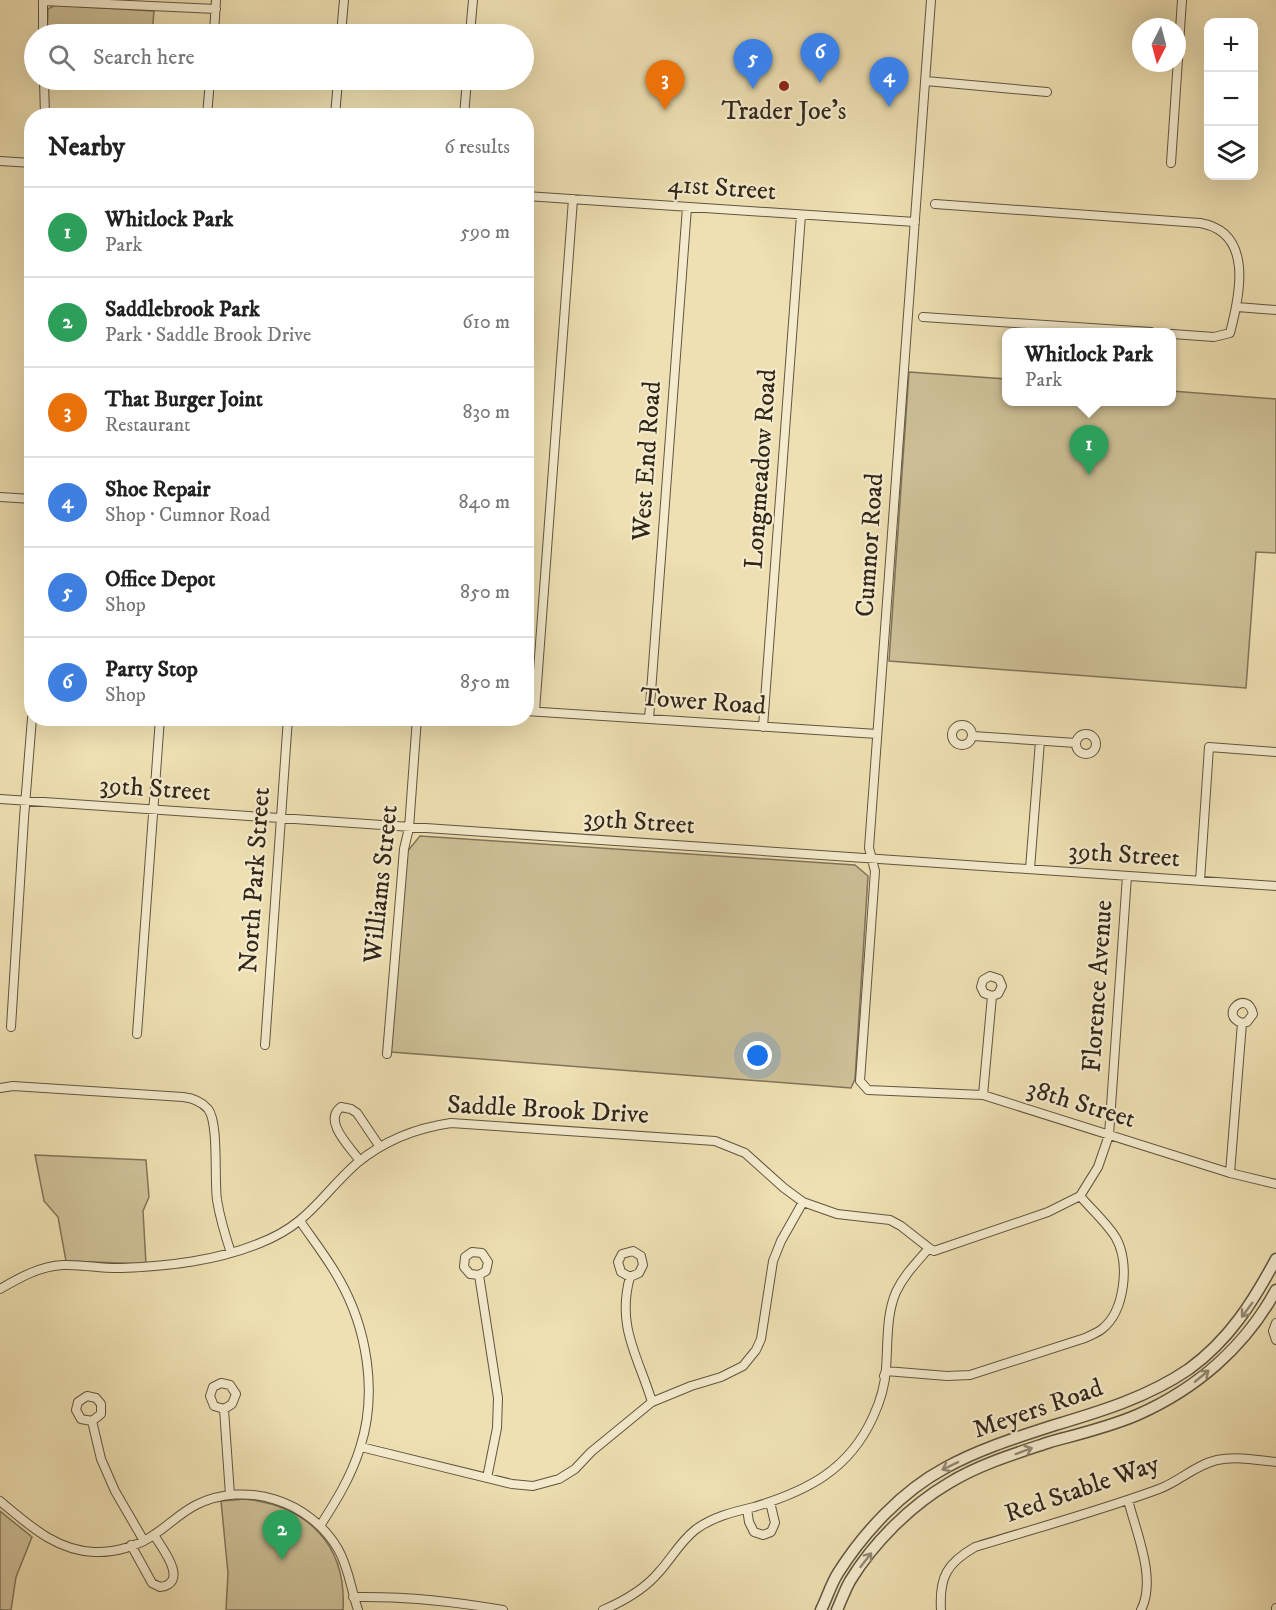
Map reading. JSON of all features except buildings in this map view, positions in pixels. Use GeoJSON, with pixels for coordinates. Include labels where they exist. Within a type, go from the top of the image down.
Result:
{"type":"FeatureCollection","features":[{"type":"Feature","properties":{"kind":"street"},"geometry":{"type":"LineString","coordinates":[[342,24],[344,0]]}},
{"type":"Feature","properties":{"kind":"street"},"geometry":{"type":"LineString","coordinates":[[471,24],[473,0]]}},
{"type":"Feature","properties":{"kind":"street","name":"Cumnor Road"},"geometry":{"type":"LineString","coordinates":[[868,1090],[860,1081],[875,871],[869,848],[931,0]]}},
{"type":"Feature","properties":{"kind":"street"},"geometry":{"type":"LineString","coordinates":[[1171,163],[1182,0]]}},
{"type":"Feature","properties":{"kind":"street"},"geometry":{"type":"LineString","coordinates":[[43,24],[43,1],[216,5],[215,24]]}},
{"type":"Feature","properties":{"kind":"street"},"geometry":{"type":"LineString","coordinates":[[926,81],[1047,92]]}},
{"type":"Feature","properties":{"kind":"street"},"geometry":{"type":"LineString","coordinates":[[44,90],[45,108]]}},
{"type":"Feature","properties":{"kind":"street"},"geometry":{"type":"LineString","coordinates":[[208,108],[209,90]]}},
{"type":"Feature","properties":{"kind":"street"},"geometry":{"type":"LineString","coordinates":[[336,108],[337,90]]}},
{"type":"Feature","properties":{"kind":"street"},"geometry":{"type":"LineString","coordinates":[[465,108],[466,90]]}},
{"type":"Feature","properties":{"kind":"street"},"geometry":{"type":"LineString","coordinates":[[0,160],[24,162]]}},
{"type":"Feature","properties":{"kind":"street","name":"41st Street"},"geometry":{"type":"LineString","coordinates":[[534,197],[915,222]]}},
{"type":"Feature","properties":{"kind":"street"},"geometry":{"type":"LineString","coordinates":[[534,674],[573,199]]}},
{"type":"Feature","properties":{"kind":"street"},"geometry":{"type":"LineString","coordinates":[[934,204],[1200,223],[1212,226],[1229,237],[1238,255],[1237,308],[1230,333],[1214,337],[1176,334]]}},
{"type":"Feature","properties":{"kind":"street","name":"West End Road"},"geometry":{"type":"LineString","coordinates":[[649,719],[687,207]]}},
{"type":"Feature","properties":{"kind":"street","name":"Longmeadow Road"},"geometry":{"type":"LineString","coordinates":[[763,727],[801,215]]}},
{"type":"Feature","properties":{"kind":"street"},"geometry":{"type":"LineString","coordinates":[[1237,308],[1276,310]]}},
{"type":"Feature","properties":{"kind":"street"},"geometry":{"type":"LineString","coordinates":[[923,317],[1080,328]]}},
{"type":"Feature","properties":{"kind":"street"},"geometry":{"type":"LineString","coordinates":[[0,497],[24,498]]}},
{"type":"Feature","properties":{"kind":"street","name":"Tower Road"},"geometry":{"type":"LineString","coordinates":[[534,711],[877,735]]}},
{"type":"Feature","properties":{"kind":"street"},"geometry":{"type":"LineString","coordinates":[[11,1027],[31,726]]}},
{"type":"Feature","properties":{"kind":"street"},"geometry":{"type":"LineString","coordinates":[[137,1034],[159,726]]}},
{"type":"Feature","properties":{"kind":"street","name":"North Park Street"},"geometry":{"type":"LineString","coordinates":[[265,1045],[287,726]]}},
{"type":"Feature","properties":{"kind":"street","name":"Williams Street"},"geometry":{"type":"LineString","coordinates":[[387,1054],[416,726]]}},
{"type":"Feature","properties":{"kind":"street"},"geometry":{"type":"LineString","coordinates":[[972,736],[1076,743]]}},
{"type":"Feature","properties":{"kind":"street"},"geometry":{"type":"LineString","coordinates":[[1030,869],[1040,741]]}},
{"type":"Feature","properties":{"kind":"street"},"geometry":{"type":"LineString","coordinates":[[1200,880],[1209,747],[1276,752]]}},
{"type":"Feature","properties":{"kind":"street","name":"39th Street"},"geometry":{"type":"LineString","coordinates":[[0,799],[1276,886]]}},
{"type":"Feature","properties":{"kind":"street","name":"Florence Avenue"},"geometry":{"type":"LineString","coordinates":[[1080,1196],[1098,1167],[1109,1135],[1127,876]]}},
{"type":"Feature","properties":{"kind":"street"},"geometry":{"type":"LineString","coordinates":[[983,1095],[992,996]]}},
{"type":"Feature","properties":{"kind":"street"},"geometry":{"type":"LineString","coordinates":[[1230,1173],[1242,1023]]}},
{"type":"Feature","properties":{"kind":"street"},"geometry":{"type":"LineString","coordinates":[[0,1088],[13,1086],[183,1097],[197,1101],[207,1109],[215,1127],[215,1180],[220,1215],[231,1253]]}},
{"type":"Feature","properties":{"kind":"street","name":"38th Street"},"geometry":{"type":"LineString","coordinates":[[868,1090],[983,1095],[1230,1173],[1276,1184]]}},
{"type":"Feature","properties":{"kind":"street"},"geometry":{"type":"LineString","coordinates":[[360,1161],[335,1126],[336,1110],[341,1107],[357,1113],[380,1147]]}},
{"type":"Feature","properties":{"kind":"street","name":"Saddle Brook Drive"},"geometry":{"type":"LineString","coordinates":[[0,1289],[28,1274],[61,1265],[152,1267],[185,1263],[231,1253],[274,1237],[300,1221],[360,1161],[399,1136],[417,1130],[459,1123],[702,1139],[726,1144],[745,1153],[803,1202],[837,1214],[890,1220],[929,1248]]}},
{"type":"Feature","properties":{"kind":"street"},"geometry":{"type":"LineString","coordinates":[[603,1610],[627,1599],[645,1586],[694,1530],[718,1517],[797,1493],[829,1474],[854,1449],[876,1410],[886,1371],[893,1300],[908,1272],[929,1248],[934,1251],[1039,1215],[1080,1196],[1116,1238],[1122,1257],[1123,1281],[1116,1312],[1103,1329],[1085,1338],[970,1375],[947,1376],[886,1371]]}},
{"type":"Feature","properties":{"kind":"street"},"geometry":{"type":"LineString","coordinates":[[361,1447],[526,1486],[546,1484],[559,1479],[575,1469],[591,1452],[652,1402],[728,1374],[743,1366],[752,1355],[764,1328],[773,1261],[781,1241],[803,1202]]}},
{"type":"Feature","properties":{"kind":"street"},"geometry":{"type":"LineString","coordinates":[[300,1221],[338,1277],[353,1308],[365,1353],[368,1389],[367,1415],[361,1447],[345,1485],[320,1526]]}},
{"type":"Feature","properties":{"kind":"street","name":"Meyers Road"},"geometry":{"type":"LineString","coordinates":[[821,1610],[837,1574],[852,1553],[880,1520],[910,1491],[944,1468],[985,1449],[1130,1402],[1170,1381],[1191,1367],[1230,1331],[1253,1302],[1276,1259]]}},
{"type":"Feature","properties":{"kind":"street"},"geometry":{"type":"LineString","coordinates":[[479,1275],[498,1413],[487,1478]]}},
{"type":"Feature","properties":{"kind":"street"},"geometry":{"type":"LineString","coordinates":[[630,1276],[627,1327],[634,1356],[652,1402]]}},
{"type":"Feature","properties":{"kind":"street","name":"Meyers Road"},"geometry":{"type":"LineString","coordinates":[[837,1610],[850,1582],[864,1562],[891,1530],[919,1503],[951,1481],[990,1463],[1136,1415],[1178,1394],[1200,1379],[1241,1341],[1265,1310],[1276,1290]]}},
{"type":"Feature","properties":{"kind":"street"},"geometry":{"type":"LineString","coordinates":[[1276,1323],[1273,1331],[1276,1340]]}},
{"type":"Feature","properties":{"kind":"street"},"geometry":{"type":"LineString","coordinates":[[224,1409],[230,1495]]}},
{"type":"Feature","properties":{"kind":"street"},"geometry":{"type":"LineString","coordinates":[[92,1421],[101,1459],[115,1491],[144,1540]]}},
{"type":"Feature","properties":{"kind":"street","name":"Red Stable Way"},"geometry":{"type":"LineString","coordinates":[[941,1610],[944,1580],[949,1567],[959,1557],[975,1547],[1128,1500],[1163,1487],[1196,1468],[1215,1461],[1241,1459],[1276,1462]]}},
{"type":"Feature","properties":{"kind":"street"},"geometry":{"type":"LineString","coordinates":[[0,1501],[34,1530],[62,1545],[81,1551],[95,1552],[112,1551],[144,1540],[195,1505],[210,1499],[254,1494],[275,1499],[306,1513],[320,1526],[342,1557],[358,1610]]}},
{"type":"Feature","properties":{"kind":"street"},"geometry":{"type":"LineString","coordinates":[[1128,1500],[1147,1574],[1146,1597],[1141,1610]]}},
{"type":"Feature","properties":{"kind":"street"},"geometry":{"type":"LineString","coordinates":[[747,1509],[749,1522],[754,1532],[763,1536],[771,1532],[775,1523],[770,1502]]}},
{"type":"Feature","properties":{"kind":"street"},"geometry":{"type":"LineString","coordinates":[[131,1545],[152,1583],[160,1587],[169,1585],[174,1578],[174,1569],[154,1535]]}},
{"type":"Feature","properties":{"kind":"street"},"geometry":{"type":"LineString","coordinates":[[353,1597],[392,1596],[455,1601],[503,1610]]}},
{"type":"Feature","properties":{"kind":"street"},"geometry":{"type":"LineString","coordinates":[[348,1610],[353,1597]]}},
{"type":"Feature","properties":{"kind":"shaded area"},"geometry":{"type":"Polygon","coordinates":[[[55,5],[154,11],[153,24],[47,24],[48,9],[55,5]]]}},
{"type":"Feature","properties":{"kind":"shaded area"},"geometry":{"type":"Polygon","coordinates":[[[909,372],[1002,379],[1002,406],[1176,406],[1176,391],[1276,399],[1276,553],[1256,552],[1246,688],[889,661],[909,372]]]}},
{"type":"Feature","properties":{"kind":"shaded area"},"geometry":{"type":"Polygon","coordinates":[[[420,836],[855,865],[868,876],[855,1079],[851,1088],[391,1052],[406,853],[420,836]]]}},
{"type":"Feature","properties":{"kind":"shaded area"},"geometry":{"type":"Polygon","coordinates":[[[35,1155],[146,1160],[149,1197],[143,1211],[146,1264],[66,1261],[58,1217],[44,1201],[35,1155]]]}},
{"type":"Feature","properties":{"kind":"shaded area"},"geometry":{"type":"Polygon","coordinates":[[[245,1499],[287,1510],[305,1520],[319,1533],[330,1548],[338,1566],[343,1587],[343,1610],[226,1610],[228,1573],[221,1501],[245,1499]]]}},
{"type":"Feature","properties":{"kind":"shaded area"},"geometry":{"type":"Polygon","coordinates":[[[0,1511],[32,1537],[16,1577],[11,1610],[0,1610],[0,1511]]]}},
{"type":"Feature","properties":{"kind":"place","name":"Party Stop"},"geometry":{"type":"Point","coordinates":[820,83]}},
{"type":"Feature","properties":{"kind":"place","name":"Trader Joe's"},"geometry":{"type":"Point","coordinates":[784,86]}},
{"type":"Feature","properties":{"kind":"place","name":"Office Depot"},"geometry":{"type":"Point","coordinates":[753,89]}},
{"type":"Feature","properties":{"kind":"place","name":"Shoe Repair"},"geometry":{"type":"Point","coordinates":[889,107]}},
{"type":"Feature","properties":{"kind":"place","name":"That Burger Joint"},"geometry":{"type":"Point","coordinates":[665,110]}},
{"type":"Feature","properties":{"kind":"place","name":"Whitlock Park"},"geometry":{"type":"Point","coordinates":[1089,475]}},
{"type":"Feature","properties":{"kind":"place","name":"Saddlebrook Park"},"geometry":{"type":"Point","coordinates":[282,1560]}}]}
